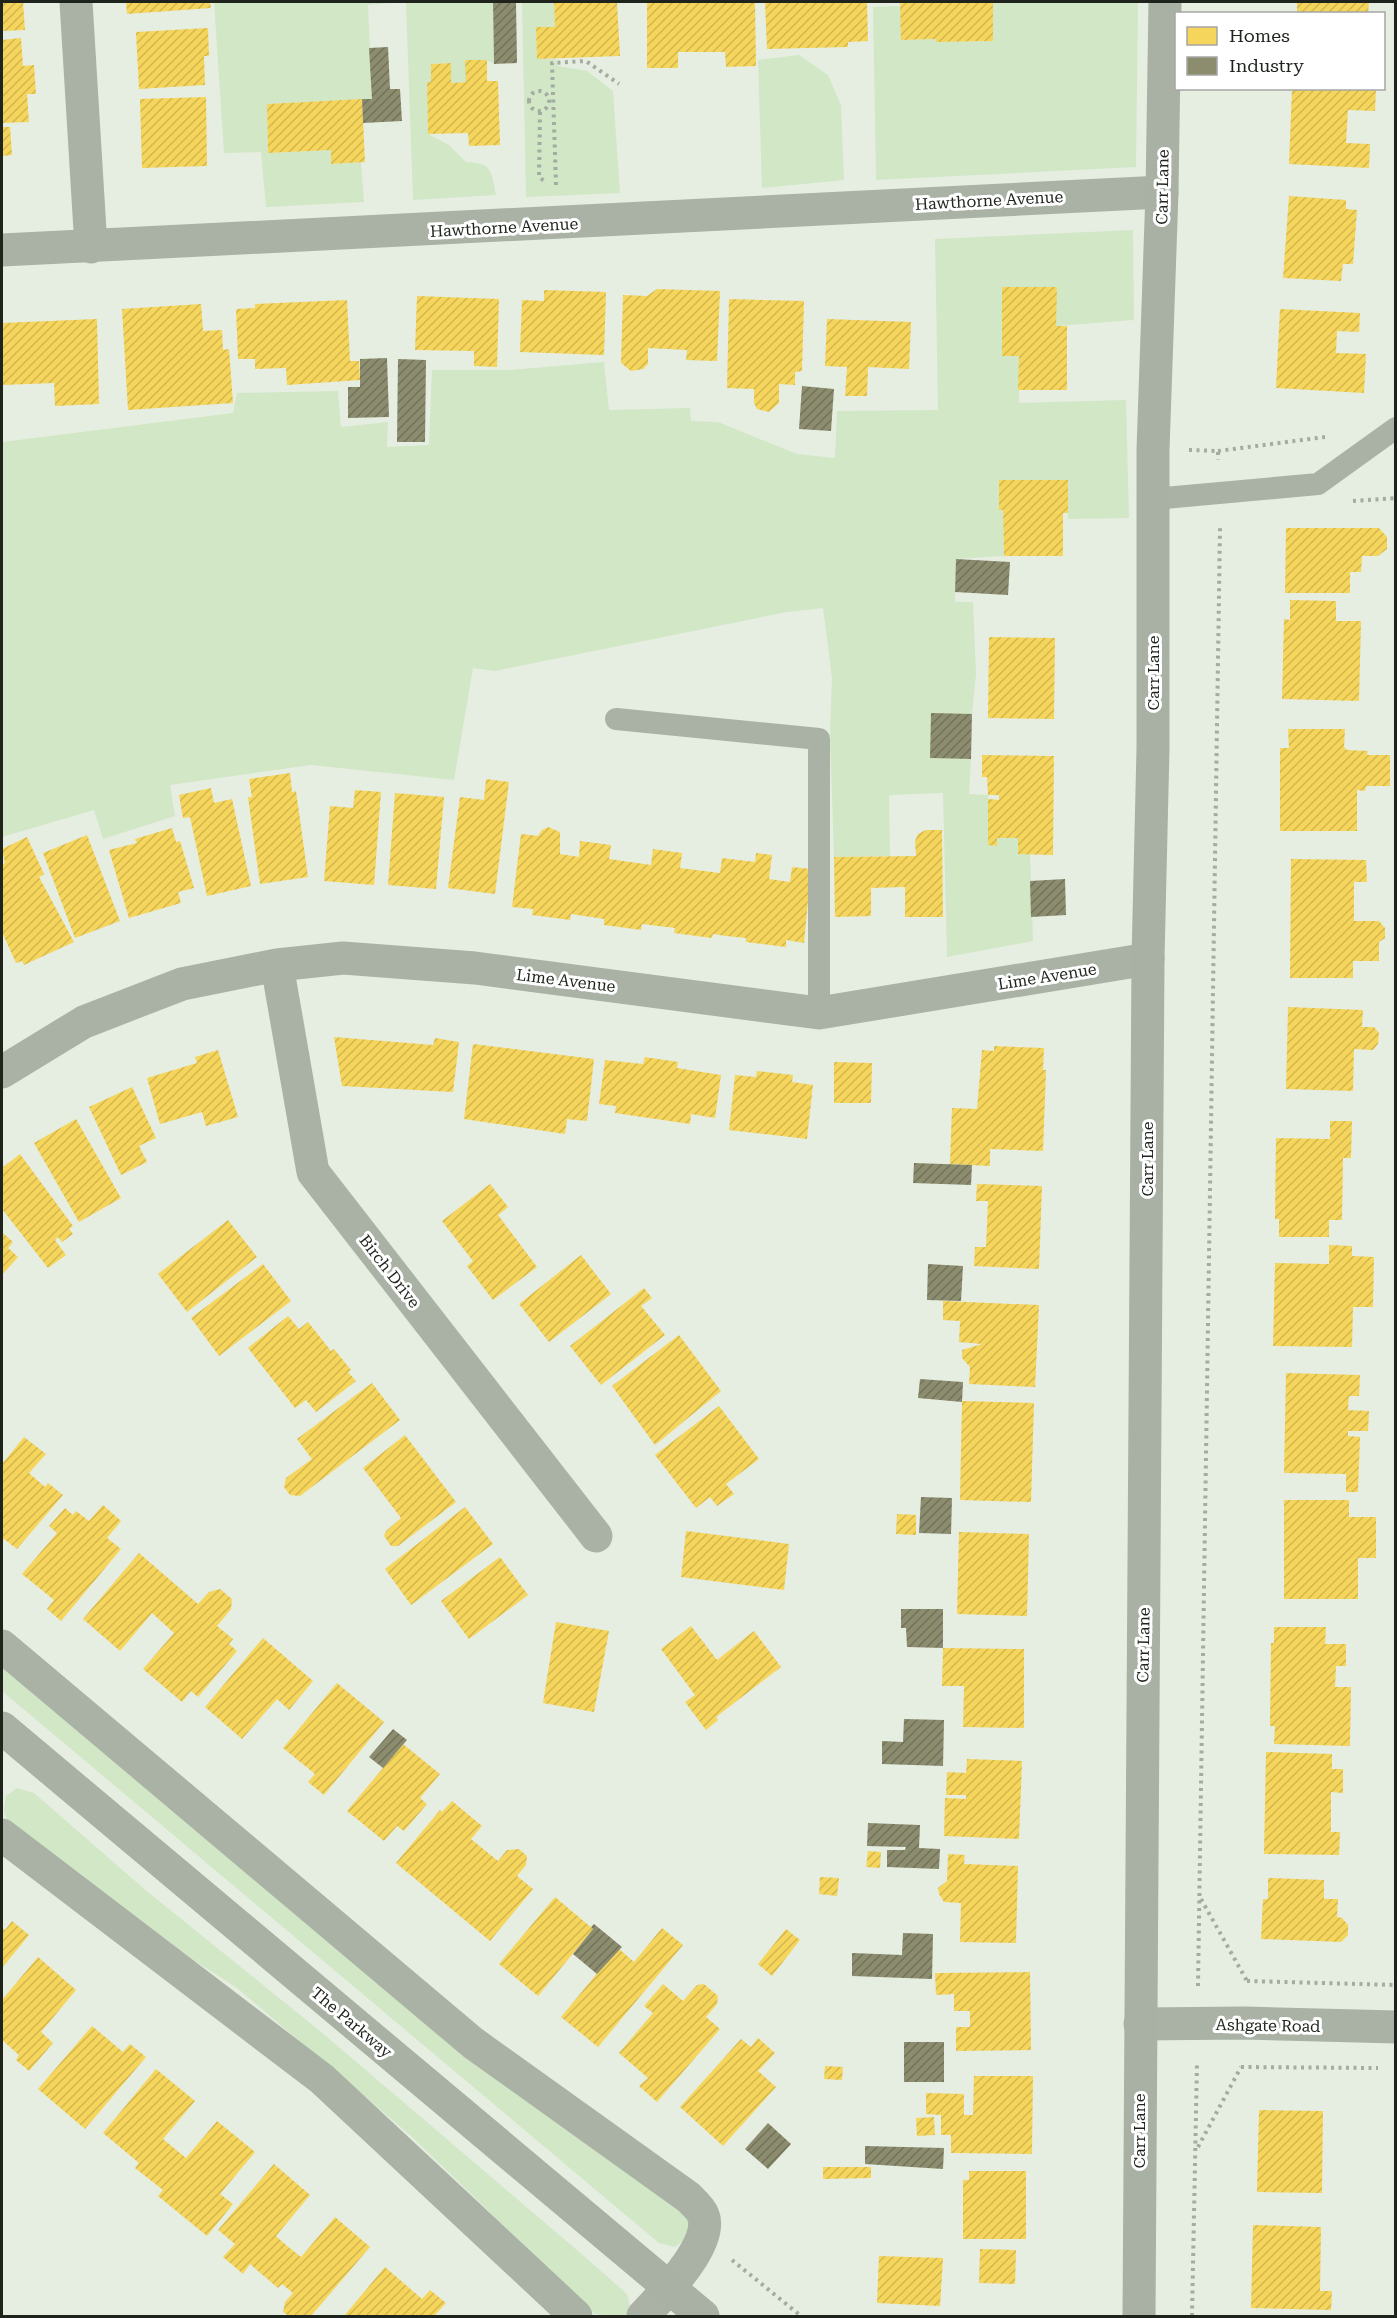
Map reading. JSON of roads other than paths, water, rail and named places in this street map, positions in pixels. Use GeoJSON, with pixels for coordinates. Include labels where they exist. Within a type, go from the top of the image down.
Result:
{"type":"FeatureCollection","features":[{"type":"Feature","properties":{"kind":"street"},"geometry":{"type":"LineString","coordinates":[[76,2],[91,247]]}},
{"type":"Feature","properties":{"kind":"street","name":"Carr Lane"},"geometry":{"type":"LineString","coordinates":[[1139,2316],[1148,959],[1153,748],[1153,450],[1162,192],[1165,2]]}},
{"type":"Feature","properties":{"kind":"street","name":"Hawthorne Avenue"},"geometry":{"type":"LineString","coordinates":[[2,250],[560,224],[1162,192]]}},
{"type":"Feature","properties":{"kind":"street","name":"Lime Avenue"},"geometry":{"type":"LineString","coordinates":[[2,1072],[84,1022],[182,984],[277,964],[344,958],[475,968],[819,1013],[1148,959]]}},
{"type":"Feature","properties":{"kind":"street","name":"Birch Drive"},"geometry":{"type":"LineString","coordinates":[[277,964],[313,1172],[596,1536]]}},
{"type":"Feature","properties":{"kind":"street"},"geometry":{"type":"LineString","coordinates":[[2,1646],[472,2043],[688,2197],[704,2215],[705,2236],[668,2288],[643,2316]]}},
{"type":"Feature","properties":{"kind":"street","name":"The Parkway"},"geometry":{"type":"LineString","coordinates":[[2,1730],[703,2316]]}},
{"type":"Feature","properties":{"kind":"street"},"geometry":{"type":"LineString","coordinates":[[2,1835],[322,2079],[576,2316]]}},
{"type":"Feature","properties":{"kind":"street","name":"Ashgate Road"},"geometry":{"type":"LineString","coordinates":[[1140,2024],[1245,2023],[1395,2027]]}},
{"type":"Feature","properties":{"kind":"lane"},"geometry":{"type":"LineString","coordinates":[[1153,499],[1318,484],[1395,428]]}},
{"type":"Feature","properties":{"kind":"lane"},"geometry":{"type":"LineString","coordinates":[[616,719],[819,739],[819,1013]]}}]}
